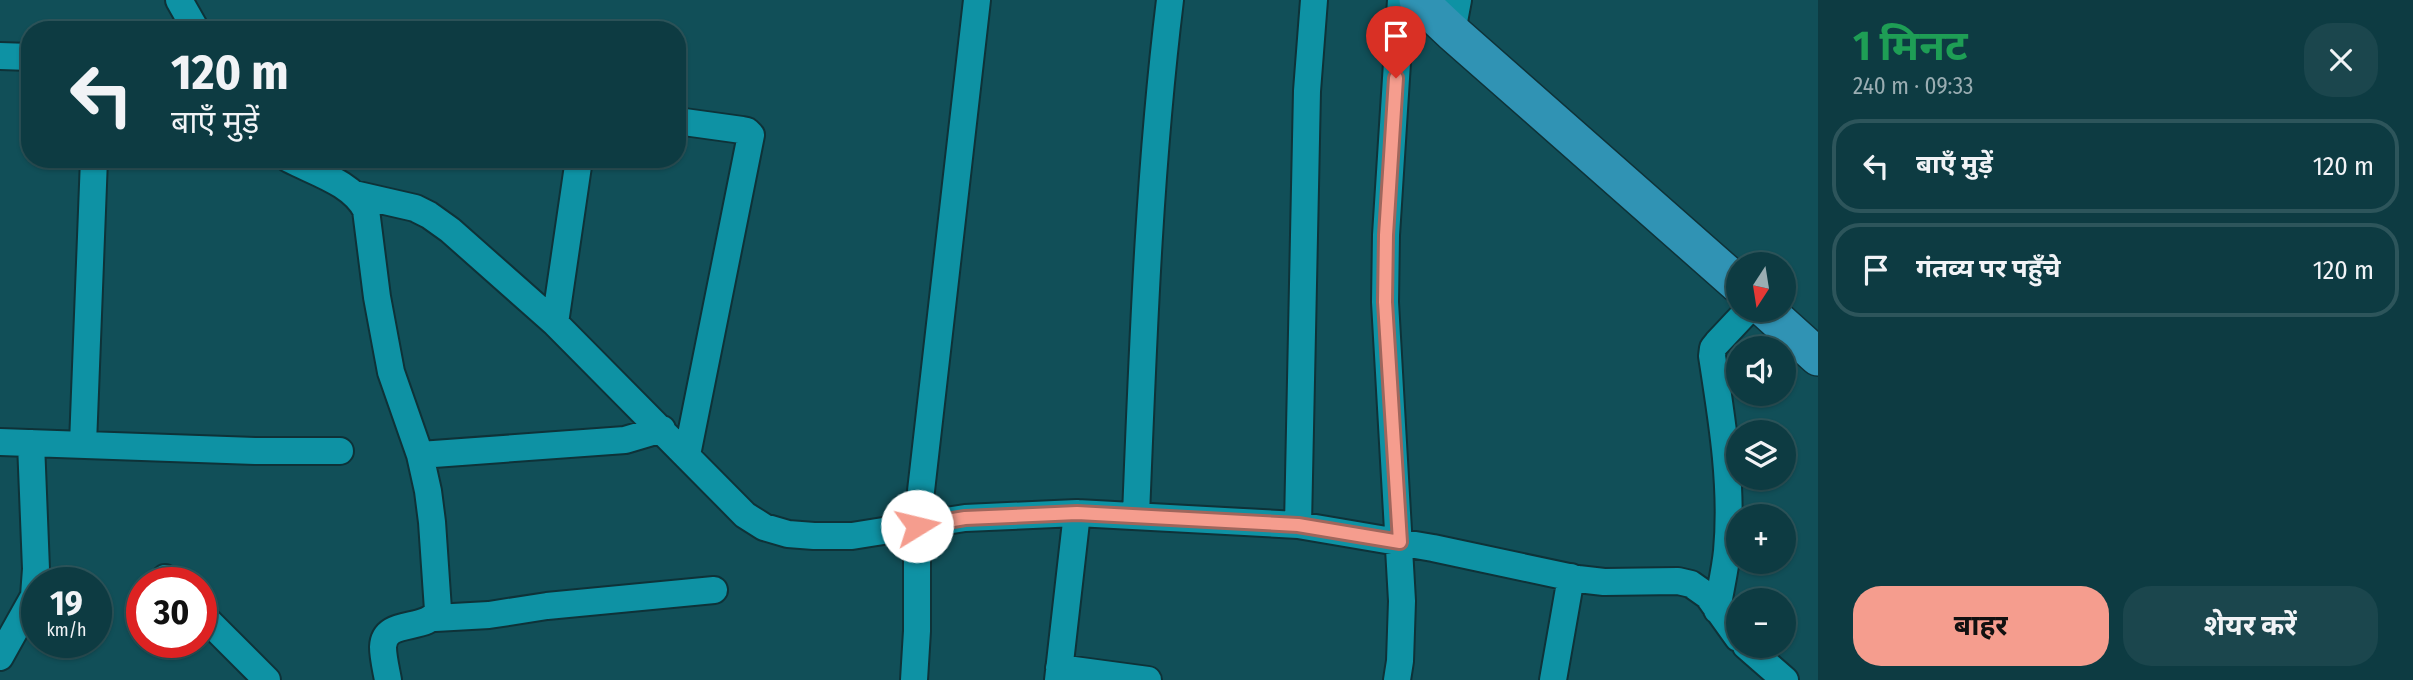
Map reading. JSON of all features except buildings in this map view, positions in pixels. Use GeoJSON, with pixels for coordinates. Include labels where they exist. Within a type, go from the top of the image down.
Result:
{"type":"FeatureCollection","features":[{"type":"Feature","properties":{"kind":"street"},"geometry":{"type":"LineString","coordinates":[[179,0],[191,21]]}},
{"type":"Feature","properties":{"kind":"street"},"geometry":{"type":"LineString","coordinates":[[914,680],[917,526],[977,0]]}},
{"type":"Feature","properties":{"kind":"street"},"geometry":{"type":"LineString","coordinates":[[1136,515],[1149,251],[1170,0]]}},
{"type":"Feature","properties":{"kind":"street"},"geometry":{"type":"LineString","coordinates":[[1298,525],[1307,91],[1314,0]]}},
{"type":"Feature","properties":{"kind":"street"},"geometry":{"type":"LineString","coordinates":[[1397,680],[1402,630],[1400,542],[1385,302],[1386,235],[1401,0]]}},
{"type":"Feature","properties":{"kind":"street"},"geometry":{"type":"LineString","coordinates":[[1419,0],[1455,12],[1726,273]]}},
{"type":"Feature","properties":{"kind":"street"},"geometry":{"type":"LineString","coordinates":[[0,56],[21,57]]}},
{"type":"Feature","properties":{"kind":"street"},"geometry":{"type":"LineString","coordinates":[[686,122],[742,130],[751,135],[687,455]]}},
{"type":"Feature","properties":{"kind":"street"},"geometry":{"type":"LineString","coordinates":[[83,444],[94,168]]}},
{"type":"Feature","properties":{"kind":"street"},"geometry":{"type":"LineString","coordinates":[[306,168],[354,194],[361,200],[368,220],[377,297],[391,372],[420,456],[432,522],[438,597],[435,618]]}},
{"type":"Feature","properties":{"kind":"street"},"geometry":{"type":"LineString","coordinates":[[555,323],[578,168]]}},
{"type":"Feature","properties":{"kind":"street"},"geometry":{"type":"LineString","coordinates":[[354,194],[402,204],[429,215],[450,230],[555,323],[746,515],[764,527],[788,534],[852,537],[965,518],[1077,513],[1298,525],[1604,582],[1678,581],[1691,584],[1707,596],[1726,622]]}},
{"type":"Feature","properties":{"kind":"street"},"geometry":{"type":"LineString","coordinates":[[1717,610],[1727,553],[1728,491],[1722,416],[1712,356],[1717,342],[1736,322]]}},
{"type":"Feature","properties":{"kind":"street"},"geometry":{"type":"LineString","coordinates":[[1779,322],[1818,357]]}},
{"type":"Feature","properties":{"kind":"street"},"geometry":{"type":"LineString","coordinates":[[420,456],[625,440],[662,429]]}},
{"type":"Feature","properties":{"kind":"street"},"geometry":{"type":"LineString","coordinates":[[0,442],[255,451],[340,451]]}},
{"type":"Feature","properties":{"kind":"street"},"geometry":{"type":"LineString","coordinates":[[0,657],[26,613],[35,587],[31,443]]}},
{"type":"Feature","properties":{"kind":"street"},"geometry":{"type":"LineString","coordinates":[[1077,513],[1058,674],[1148,680]]}},
{"type":"Feature","properties":{"kind":"street"},"geometry":{"type":"LineString","coordinates":[[1553,680],[1571,577]]}},
{"type":"Feature","properties":{"kind":"street"},"geometry":{"type":"LineString","coordinates":[[388,680],[383,647],[385,637],[391,630],[435,618],[489,615],[547,606],[714,590]]}},
{"type":"Feature","properties":{"kind":"street"},"geometry":{"type":"LineString","coordinates":[[217,630],[267,680]]}},
{"type":"Feature","properties":{"kind":"street"},"geometry":{"type":"LineString","coordinates":[[1760,658],[1785,680]]}},
{"type":"Feature","properties":{"kind":"route"},"geometry":{"type":"LineString","coordinates":[[917,526],[965,518],[1077,513],[1298,525],[1400,542],[1385,302],[1386,235],[1396,78]]}}]}
